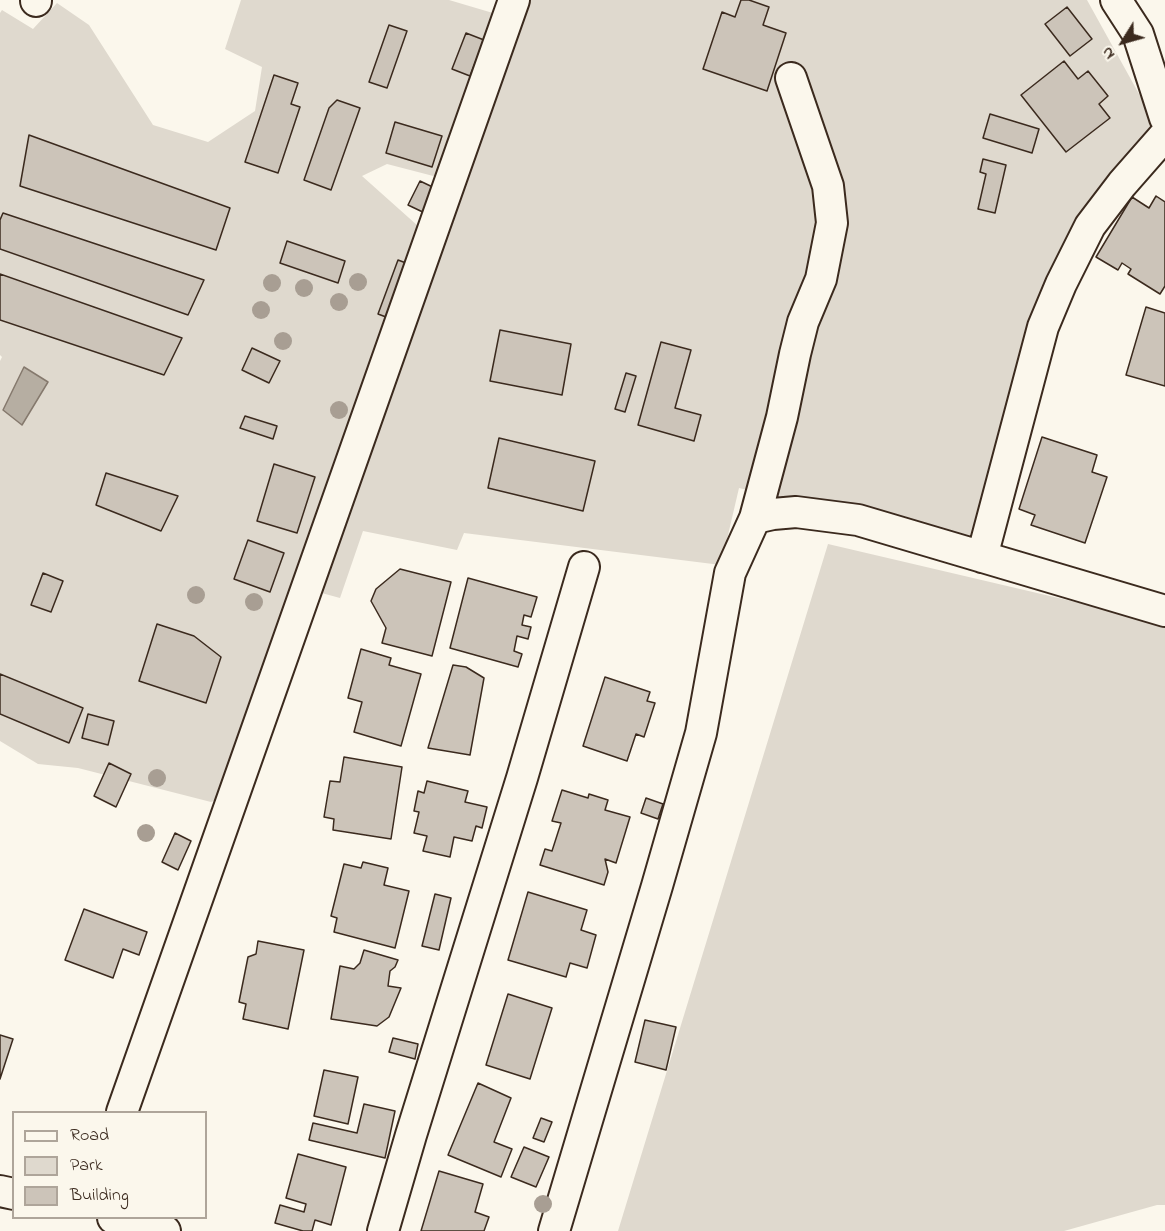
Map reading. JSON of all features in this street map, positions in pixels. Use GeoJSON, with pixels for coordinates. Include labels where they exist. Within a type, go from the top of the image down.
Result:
{"type":"FeatureCollection","features":[{"type":"Feature","properties":{"kind":"street"},"geometry":{"type":"LineString","coordinates":[[123,1111],[514,0]]}},
{"type":"Feature","properties":{"kind":"street"},"geometry":{"type":"LineString","coordinates":[[1116,0],[1138,34],[1165,118]]}},
{"type":"Feature","properties":{"kind":"street"},"geometry":{"type":"LineString","coordinates":[[554,1231],[701,733],[730,573],[755,518],[783,417],[803,322],[821,279],[832,223],[828,186],[791,78]]}},
{"type":"Feature","properties":{"kind":"street"},"geometry":{"type":"LineString","coordinates":[[982,557],[1043,327],[1061,284],[1090,226],[1122,184],[1165,135]]}},
{"type":"Feature","properties":{"kind":"street"},"geometry":{"type":"LineString","coordinates":[[755,518],[796,512],[858,520],[1165,611]]}},
{"type":"Feature","properties":{"kind":"street"},"geometry":{"type":"LineString","coordinates":[[383,1231],[584,567]]}},
{"type":"Feature","properties":{"kind":"street"},"geometry":{"type":"LineString","coordinates":[[117,1219],[165,1231]]}},
{"type":"Feature","properties":{"kind":"green space"},"geometry":{"type":"Polygon","coordinates":[[[241,0],[449,0],[503,16],[441,178],[387,164],[362,176],[427,234],[221,798],[211,802],[78,768],[38,764],[0,741],[0,361],[2,357],[0,355],[0,13],[2,10],[33,29],[57,3],[89,25],[153,125],[208,142],[255,111],[262,67],[225,49],[241,0]]]}},
{"type":"Feature","properties":{"kind":"green space"},"geometry":{"type":"Polygon","coordinates":[[[529,0],[1087,0],[1154,121],[1086,209],[971,545],[739,488],[721,565],[464,533],[457,550],[363,531],[340,598],[318,592],[346,506],[529,0]]]}},
{"type":"Feature","properties":{"kind":"green space"},"geometry":{"type":"Polygon","coordinates":[[[828,544],[1165,623],[1165,1205],[1157,1205],[1064,1231],[618,1231],[828,544]]]}},
{"type":"Feature","properties":{"kind":"shaded area"},"geometry":{"type":"Polygon","coordinates":[[[24,367],[48,382],[22,425],[3,410],[24,367]]]}},
{"type":"Feature","properties":{"kind":"building"},"geometry":{"type":"Polygon","coordinates":[[[741,0],[749,0],[769,7],[763,25],[786,33],[767,91],[703,69],[722,12],[735,17],[741,0]]]}},
{"type":"Feature","properties":{"kind":"building"},"geometry":{"type":"Polygon","coordinates":[[[1067,7],[1092,39],[1070,56],[1045,24],[1067,7]]]}},
{"type":"Feature","properties":{"kind":"building"},"geometry":{"type":"Polygon","coordinates":[[[389,25],[407,31],[387,88],[369,82],[389,25]]]}},
{"type":"Feature","properties":{"kind":"building"},"geometry":{"type":"Polygon","coordinates":[[[466,33],[484,40],[470,76],[452,69],[466,33]]]}},
{"type":"Feature","properties":{"kind":"building"},"geometry":{"type":"Polygon","coordinates":[[[1064,61],[1078,79],[1088,71],[1108,96],[1099,104],[1110,118],[1066,152],[1021,95],[1064,61]]]}},
{"type":"Feature","properties":{"kind":"building"},"geometry":{"type":"Polygon","coordinates":[[[274,75],[298,83],[291,104],[300,107],[278,173],[245,162],[274,75]]]}},
{"type":"Feature","properties":{"kind":"building"},"geometry":{"type":"Polygon","coordinates":[[[337,100],[360,108],[331,190],[304,180],[329,108],[337,100]]]}},
{"type":"Feature","properties":{"kind":"building"},"geometry":{"type":"Polygon","coordinates":[[[990,114],[1039,129],[1032,153],[983,138],[990,114]]]}},
{"type":"Feature","properties":{"kind":"building"},"geometry":{"type":"Polygon","coordinates":[[[395,122],[442,136],[432,167],[386,153],[395,122]]]}},
{"type":"Feature","properties":{"kind":"building"},"geometry":{"type":"Polygon","coordinates":[[[29,135],[230,208],[216,250],[20,186],[29,135]]]}},
{"type":"Feature","properties":{"kind":"building"},"geometry":{"type":"Polygon","coordinates":[[[983,159],[1006,165],[995,213],[978,209],[986,174],[980,172],[983,159]]]}},
{"type":"Feature","properties":{"kind":"building"},"geometry":{"type":"Polygon","coordinates":[[[420,181],[441,191],[429,215],[408,205],[420,181]]]}},
{"type":"Feature","properties":{"kind":"building"},"geometry":{"type":"Polygon","coordinates":[[[1156,196],[1165,202],[1165,286],[1160,294],[1128,274],[1131,269],[1122,263],[1118,270],[1096,257],[1132,197],[1149,208],[1156,196]]]}},
{"type":"Feature","properties":{"kind":"building"},"geometry":{"type":"Polygon","coordinates":[[[3,213],[204,280],[188,315],[0,249],[0,220],[3,213]]]}},
{"type":"Feature","properties":{"kind":"building"},"geometry":{"type":"Polygon","coordinates":[[[287,241],[345,261],[338,283],[280,263],[287,241]]]}},
{"type":"Feature","properties":{"kind":"building"},"geometry":{"type":"Polygon","coordinates":[[[398,260],[414,266],[394,320],[378,314],[398,260]]]}},
{"type":"Feature","properties":{"kind":"building"},"geometry":{"type":"Polygon","coordinates":[[[0,274],[182,338],[164,375],[0,320],[0,274]]]}},
{"type":"Feature","properties":{"kind":"building"},"geometry":{"type":"Polygon","coordinates":[[[1146,307],[1165,313],[1165,386],[1126,375],[1146,307]]]}},
{"type":"Feature","properties":{"kind":"building"},"geometry":{"type":"Polygon","coordinates":[[[500,330],[571,344],[562,395],[490,381],[500,330]]]}},
{"type":"Feature","properties":{"kind":"building"},"geometry":{"type":"Polygon","coordinates":[[[661,342],[691,350],[675,408],[701,415],[694,441],[638,425],[661,342]]]}},
{"type":"Feature","properties":{"kind":"building"},"geometry":{"type":"Polygon","coordinates":[[[252,348],[280,361],[269,383],[242,370],[252,348]]]}},
{"type":"Feature","properties":{"kind":"building"},"geometry":{"type":"Polygon","coordinates":[[[626,373],[636,376],[625,412],[615,409],[626,373]]]}},
{"type":"Feature","properties":{"kind":"building"},"geometry":{"type":"Polygon","coordinates":[[[245,416],[277,426],[273,439],[240,428],[245,416]]]}},
{"type":"Feature","properties":{"kind":"building"},"geometry":{"type":"Polygon","coordinates":[[[1042,437],[1097,455],[1092,472],[1107,477],[1085,543],[1031,525],[1035,515],[1019,509],[1042,437]]]}},
{"type":"Feature","properties":{"kind":"building"},"geometry":{"type":"Polygon","coordinates":[[[499,438],[595,461],[583,511],[488,488],[499,438]]]}},
{"type":"Feature","properties":{"kind":"building"},"geometry":{"type":"Polygon","coordinates":[[[274,464],[315,477],[297,533],[257,521],[274,464]]]}},
{"type":"Feature","properties":{"kind":"building"},"geometry":{"type":"Polygon","coordinates":[[[106,473],[178,496],[161,531],[96,505],[106,473]]]}},
{"type":"Feature","properties":{"kind":"building"},"geometry":{"type":"Polygon","coordinates":[[[248,540],[284,553],[270,592],[234,579],[248,540]]]}},
{"type":"Feature","properties":{"kind":"building"},"geometry":{"type":"Polygon","coordinates":[[[400,569],[451,582],[432,656],[382,643],[386,628],[371,601],[376,589],[400,569]]]}},
{"type":"Feature","properties":{"kind":"building"},"geometry":{"type":"Polygon","coordinates":[[[43,573],[63,581],[51,612],[31,605],[43,573]]]}},
{"type":"Feature","properties":{"kind":"building"},"geometry":{"type":"Polygon","coordinates":[[[468,578],[537,597],[531,617],[524,615],[522,625],[531,627],[528,639],[517,636],[514,651],[522,654],[518,667],[450,648],[468,578]]]}},
{"type":"Feature","properties":{"kind":"building"},"geometry":{"type":"Polygon","coordinates":[[[157,624],[194,636],[221,657],[206,703],[139,681],[157,624]]]}},
{"type":"Feature","properties":{"kind":"building"},"geometry":{"type":"Polygon","coordinates":[[[361,649],[391,658],[389,665],[421,674],[401,746],[354,732],[362,702],[348,698],[361,649]]]}},
{"type":"Feature","properties":{"kind":"building"},"geometry":{"type":"Polygon","coordinates":[[[453,665],[466,667],[484,678],[470,755],[428,748],[453,665]]]}},
{"type":"Feature","properties":{"kind":"building"},"geometry":{"type":"Polygon","coordinates":[[[0,674],[83,708],[69,743],[0,714],[0,674]]]}},
{"type":"Feature","properties":{"kind":"building"},"geometry":{"type":"Polygon","coordinates":[[[605,677],[650,692],[647,701],[655,703],[644,737],[636,734],[627,761],[583,746],[605,677]]]}},
{"type":"Feature","properties":{"kind":"building"},"geometry":{"type":"Polygon","coordinates":[[[88,714],[114,721],[108,745],[82,738],[88,714]]]}},
{"type":"Feature","properties":{"kind":"building"},"geometry":{"type":"Polygon","coordinates":[[[344,757],[402,767],[391,839],[333,830],[334,819],[324,817],[330,781],[340,782],[344,757]]]}},
{"type":"Feature","properties":{"kind":"building"},"geometry":{"type":"Polygon","coordinates":[[[109,763],[131,774],[116,807],[94,796],[109,763]]]}},
{"type":"Feature","properties":{"kind":"building"},"geometry":{"type":"Polygon","coordinates":[[[427,781],[468,791],[465,802],[487,807],[482,828],[476,826],[472,841],[454,837],[450,857],[423,851],[427,836],[414,833],[419,812],[414,811],[418,791],[424,793],[427,781]]]}},
{"type":"Feature","properties":{"kind":"building"},"geometry":{"type":"Polygon","coordinates":[[[562,790],[588,798],[589,794],[608,800],[605,810],[630,817],[616,863],[605,859],[608,872],[604,885],[540,865],[545,849],[552,851],[561,823],[552,821],[562,790]]]}},
{"type":"Feature","properties":{"kind":"building"},"geometry":{"type":"Polygon","coordinates":[[[646,798],[663,804],[658,819],[641,813],[646,798]]]}},
{"type":"Feature","properties":{"kind":"building"},"geometry":{"type":"Polygon","coordinates":[[[175,833],[191,841],[178,870],[162,862],[175,833]]]}},
{"type":"Feature","properties":{"kind":"building"},"geometry":{"type":"Polygon","coordinates":[[[363,862],[388,868],[384,885],[409,891],[395,948],[334,932],[337,918],[331,916],[344,864],[361,868],[363,862]]]}},
{"type":"Feature","properties":{"kind":"building"},"geometry":{"type":"Polygon","coordinates":[[[528,892],[587,910],[581,930],[596,935],[587,968],[570,963],[566,977],[508,960],[528,892]]]}},
{"type":"Feature","properties":{"kind":"building"},"geometry":{"type":"Polygon","coordinates":[[[435,894],[451,898],[439,950],[422,946],[435,894]]]}},
{"type":"Feature","properties":{"kind":"building"},"geometry":{"type":"Polygon","coordinates":[[[84,909],[147,932],[139,955],[123,949],[113,978],[65,960],[84,909]]]}},
{"type":"Feature","properties":{"kind":"building"},"geometry":{"type":"Polygon","coordinates":[[[258,941],[304,950],[288,1029],[243,1019],[246,1004],[239,1002],[248,957],[256,954],[258,941]]]}},
{"type":"Feature","properties":{"kind":"building"},"geometry":{"type":"Polygon","coordinates":[[[364,950],[398,960],[390,971],[388,986],[401,988],[389,1017],[377,1026],[331,1019],[340,966],[354,969],[360,963],[364,950]]]}},
{"type":"Feature","properties":{"kind":"building"},"geometry":{"type":"Polygon","coordinates":[[[508,994],[552,1008],[530,1079],[486,1065],[508,994]]]}},
{"type":"Feature","properties":{"kind":"building"},"geometry":{"type":"Polygon","coordinates":[[[645,1020],[676,1027],[666,1070],[635,1062],[645,1020]]]}},
{"type":"Feature","properties":{"kind":"building"},"geometry":{"type":"Polygon","coordinates":[[[0,1035],[13,1039],[0,1079],[0,1035]]]}},
{"type":"Feature","properties":{"kind":"building"},"geometry":{"type":"Polygon","coordinates":[[[393,1038],[418,1044],[415,1059],[389,1052],[393,1038]]]}},
{"type":"Feature","properties":{"kind":"building"},"geometry":{"type":"Polygon","coordinates":[[[324,1070],[358,1077],[348,1124],[314,1116],[324,1070]]]}},
{"type":"Feature","properties":{"kind":"building"},"geometry":{"type":"Polygon","coordinates":[[[478,1083],[511,1098],[494,1142],[512,1149],[501,1177],[448,1155],[478,1083]]]}},
{"type":"Feature","properties":{"kind":"building"},"geometry":{"type":"Polygon","coordinates":[[[364,1104],[395,1111],[385,1158],[309,1140],[313,1123],[357,1133],[364,1104]]]}},
{"type":"Feature","properties":{"kind":"building"},"geometry":{"type":"Polygon","coordinates":[[[541,1118],[552,1122],[544,1142],[533,1138],[541,1118]]]}},
{"type":"Feature","properties":{"kind":"building"},"geometry":{"type":"Polygon","coordinates":[[[524,1147],[549,1157],[536,1187],[511,1177],[524,1147]]]}},
{"type":"Feature","properties":{"kind":"building"},"geometry":{"type":"Polygon","coordinates":[[[298,1154],[346,1167],[331,1225],[315,1220],[312,1231],[303,1231],[275,1223],[280,1205],[304,1212],[306,1204],[286,1198],[298,1154]]]}},
{"type":"Feature","properties":{"kind":"building"},"geometry":{"type":"Polygon","coordinates":[[[439,1171],[483,1184],[475,1212],[489,1217],[484,1231],[421,1231],[439,1171]]]}}]}
